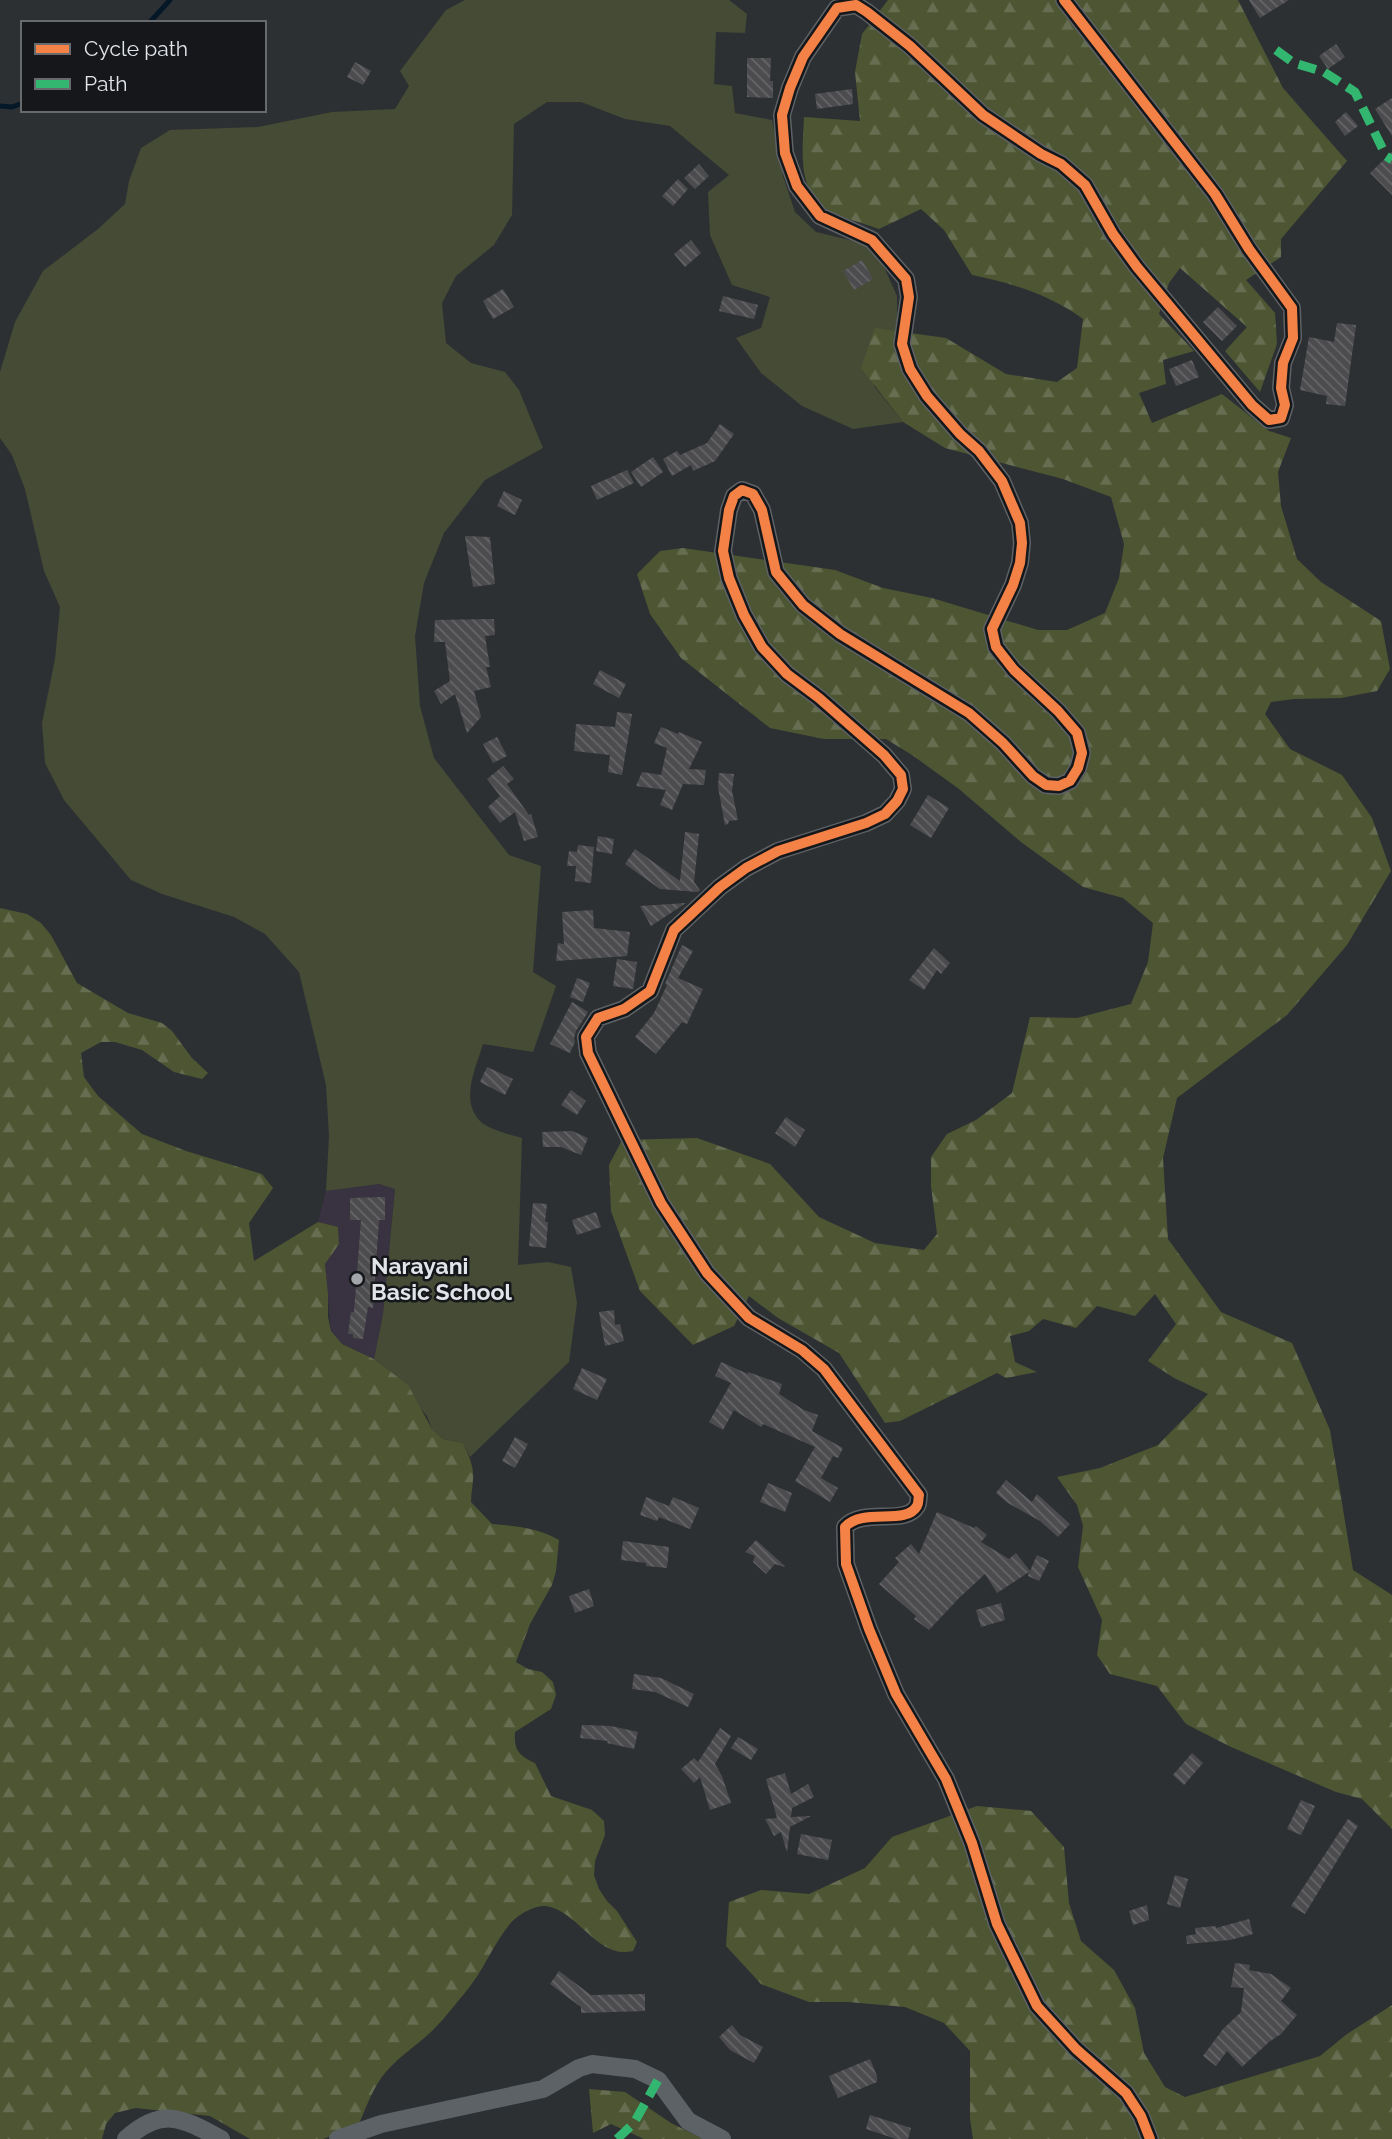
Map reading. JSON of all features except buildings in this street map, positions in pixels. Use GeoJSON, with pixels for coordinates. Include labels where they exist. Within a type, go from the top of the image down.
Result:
{"type":"FeatureCollection","features":[{"type":"Feature","properties":{"kind":"street"},"geometry":{"type":"LineString","coordinates":[[1063,0],[1215,194],[1248,249],[1292,309],[1293,338],[1283,363],[1281,388],[1286,405],[1281,418],[1269,419],[1251,405],[1137,267],[1113,234],[1085,185],[1061,164],[1041,154],[983,115],[910,46],[867,12],[856,5],[836,8],[803,57],[790,88],[782,115],[785,153],[797,186],[820,216],[872,240],[906,279],[909,297],[902,344],[910,369],[927,396],[960,434],[979,451],[1002,481],[1020,523],[1020,563],[992,629],[996,647],[1014,670],[1058,711],[1077,733],[1082,753],[1079,768],[1070,781],[1059,786],[1046,785],[1033,776],[1003,743],[969,713],[839,634],[803,605],[776,572],[762,510],[753,494],[742,490],[734,496],[729,510],[723,551],[729,578],[744,615],[762,647],[786,674],[819,698],[884,755],[901,775],[903,789],[897,801],[885,814],[866,823],[778,851],[746,868],[720,887],[674,930],[650,991],[624,1009],[598,1018],[586,1037],[588,1053],[661,1203],[707,1273],[749,1318],[802,1350],[824,1368],[919,1496],[917,1507],[910,1513],[851,1520],[845,1527],[846,1564],[869,1629],[896,1694],[946,1779],[972,1843],[997,1924],[1037,2006],[1076,2049],[1126,2093],[1141,2116],[1150,2139]]}},
{"type":"Feature","properties":{"kind":"street"},"geometry":{"type":"LineString","coordinates":[[338,2139],[380,2124],[543,2090],[579,2068],[592,2064],[635,2069],[658,2080],[688,2121],[722,2139]]}},
{"type":"Feature","properties":{"kind":"street"},"geometry":{"type":"LineString","coordinates":[[126,2139],[146,2122],[164,2118],[188,2121],[221,2139]]}},
{"type":"Feature","properties":{"kind":"shaded area","name":"Narayani Basic School"},"geometry":{"type":"Polygon","coordinates":[[[379,1184],[395,1188],[383,1314],[374,1359],[342,1344],[331,1331],[325,1264],[339,1244],[338,1228],[318,1222],[326,1191],[379,1184]]]}},
{"type":"Feature","properties":{"kind":"green space"},"geometry":{"type":"Polygon","coordinates":[[[465,0],[729,0],[747,14],[745,33],[716,32],[714,84],[732,86],[735,113],[772,120],[783,176],[795,212],[816,232],[866,244],[883,265],[897,296],[897,331],[874,386],[903,422],[853,429],[802,406],[761,373],[736,338],[761,328],[770,297],[732,285],[710,235],[708,192],[729,175],[670,126],[625,119],[581,102],[547,102],[514,124],[512,215],[494,245],[456,276],[442,303],[446,343],[471,363],[505,372],[519,390],[543,448],[485,480],[444,533],[424,583],[415,636],[420,706],[434,758],[509,855],[541,866],[533,972],[556,986],[533,1052],[483,1044],[473,1074],[470,1094],[474,1114],[484,1125],[522,1138],[518,1265],[548,1262],[571,1267],[577,1303],[569,1362],[470,1457],[463,1443],[443,1439],[432,1429],[427,1416],[385,1367],[374,1359],[383,1314],[395,1189],[379,1184],[326,1191],[329,1136],[326,1085],[299,972],[265,934],[234,917],[162,894],[131,880],[64,800],[45,763],[42,723],[55,659],[60,607],[44,571],[25,489],[12,455],[0,438],[0,372],[15,322],[43,271],[98,229],[125,204],[129,181],[141,148],[170,130],[258,127],[332,112],[395,109],[409,86],[400,71],[446,10],[465,0]]]}},
{"type":"Feature","properties":{"kind":"green space"},"geometry":{"type":"Polygon","coordinates":[[[888,0],[1238,0],[1283,88],[1347,161],[1281,239],[1281,257],[1246,280],[1275,313],[1277,344],[1260,392],[1225,351],[1247,327],[1180,268],[1169,283],[1159,314],[1194,351],[1163,360],[1166,384],[1139,393],[1152,423],[1222,394],[1269,431],[1291,438],[1278,472],[1281,506],[1297,559],[1321,582],[1381,621],[1390,669],[1377,691],[1341,698],[1271,702],[1265,714],[1290,749],[1342,775],[1372,818],[1391,871],[1347,945],[1287,1015],[1177,1098],[1163,1158],[1168,1239],[1221,1312],[1292,1343],[1330,1430],[1353,1570],[1392,1595],[1392,1829],[1362,1799],[1336,1792],[1231,1747],[1186,1724],[1157,1686],[1110,1674],[1097,1655],[1102,1620],[1078,1567],[1083,1526],[1077,1505],[1057,1477],[1100,1468],[1158,1445],[1208,1394],[1174,1378],[1148,1361],[1176,1324],[1155,1294],[1135,1316],[1097,1306],[1076,1328],[1043,1319],[1029,1331],[1010,1336],[1015,1362],[1037,1372],[1006,1378],[997,1373],[900,1421],[885,1423],[839,1353],[778,1318],[749,1296],[734,1326],[693,1345],[640,1291],[611,1211],[609,1165],[622,1140],[697,1138],[770,1164],[819,1217],[875,1243],[924,1250],[937,1234],[931,1186],[931,1157],[947,1134],[976,1120],[1012,1093],[1030,1017],[1077,1018],[1131,1004],[1148,962],[1153,923],[1123,898],[1083,887],[1021,842],[959,789],[912,755],[886,739],[824,739],[770,728],[681,658],[650,614],[637,574],[660,551],[683,548],[835,570],[883,588],[932,598],[1038,630],[1067,630],[1105,613],[1119,578],[1124,544],[1111,497],[1063,479],[945,448],[903,422],[861,368],[875,328],[946,338],[1006,374],[1057,382],[1077,368],[1083,319],[1030,291],[972,275],[944,230],[921,209],[879,229],[835,214],[814,198],[803,165],[804,117],[860,121],[855,72],[862,34],[888,0]]]}},
{"type":"Feature","properties":{"kind":"green space"},"geometry":{"type":"Polygon","coordinates":[[[0,908],[27,914],[41,923],[51,935],[77,983],[128,1013],[162,1023],[208,1073],[202,1079],[174,1072],[142,1050],[115,1042],[101,1042],[81,1053],[84,1077],[98,1096],[142,1134],[186,1151],[262,1174],[273,1188],[249,1223],[254,1261],[318,1222],[338,1227],[339,1244],[325,1264],[331,1331],[342,1344],[374,1359],[408,1385],[432,1429],[443,1439],[463,1443],[473,1472],[471,1502],[492,1524],[535,1530],[559,1540],[552,1585],[530,1624],[516,1662],[528,1669],[542,1672],[553,1682],[556,1695],[551,1709],[515,1732],[515,1743],[521,1754],[535,1763],[551,1796],[592,1810],[604,1821],[605,1835],[595,1861],[594,1875],[599,1889],[637,1942],[633,1951],[620,1952],[609,1948],[568,1916],[546,1906],[530,1909],[520,1915],[503,1933],[474,1981],[447,2015],[390,2067],[370,2098],[358,2126],[323,2139],[250,2139],[210,2116],[136,2108],[115,2113],[106,2124],[102,2139],[0,2139],[0,908]]]}},
{"type":"Feature","properties":{"kind":"green space"},"geometry":{"type":"Polygon","coordinates":[[[977,1806],[1031,1811],[1064,1847],[1069,1903],[1081,1941],[1114,1970],[1135,2008],[1144,2053],[1165,2087],[1185,2097],[1320,2056],[1347,2034],[1392,2005],[1392,2139],[973,2139],[970,2119],[970,2051],[944,2023],[905,2007],[809,2002],[761,1984],[726,1946],[729,1902],[761,1890],[809,1894],[865,1868],[892,1837],[977,1806]]]}},
{"type":"Feature","properties":{"kind":"green space"},"geometry":{"type":"Polygon","coordinates":[[[589,2089],[625,2092],[671,2123],[703,2139],[644,2139],[611,2124],[593,2133],[589,2089]]]}},
{"type":"Feature","properties":{"kind":"waterway"},"geometry":{"type":"LineString","coordinates":[[151,21],[170,0]]}},
{"type":"Feature","properties":{"kind":"waterway"},"geometry":{"type":"LineString","coordinates":[[0,106],[12,107],[21,104]]}},
{"type":"Feature","properties":{"kind":"marked path"},"geometry":{"type":"LineString","coordinates":[[1276,50],[1294,63],[1324,72],[1355,92],[1386,156],[1392,160]]}},
{"type":"Feature","properties":{"kind":"marked path"},"geometry":{"type":"LineString","coordinates":[[617,2139],[634,2123],[658,2080]]}},
{"type":"Feature","properties":{"kind":"cycle path"},"geometry":{"type":"LineString","coordinates":[[1064,0],[1215,194],[1249,249],[1292,308],[1293,338],[1283,363],[1281,388],[1285,405],[1281,418],[1269,420],[1252,405],[1137,267],[1113,234],[1085,185],[1061,164],[1041,154],[983,115],[910,46],[867,12],[856,5],[837,8],[803,57],[790,88],[782,115],[785,153],[797,186],[820,216],[872,240],[906,279],[909,297],[902,344],[910,369],[927,396],[960,434],[979,451],[1002,481],[1020,523],[1020,563],[1013,585],[992,629],[996,647],[1014,670],[1058,711],[1077,733],[1082,753],[1078,768],[1070,781],[1059,786],[1046,785],[1033,776],[1003,743],[969,713],[840,634],[803,605],[776,572],[762,510],[753,494],[742,490],[734,496],[729,510],[723,551],[729,578],[744,615],[762,647],[787,674],[884,755],[901,775],[903,789],[897,801],[885,814],[866,823],[778,851],[746,868],[720,887],[674,930],[650,991],[624,1009],[598,1018],[586,1037],[588,1053],[661,1203],[707,1273],[749,1318],[802,1350],[824,1369],[919,1495],[918,1505],[911,1512],[904,1515],[862,1518],[845,1527],[846,1564],[869,1629],[896,1694],[946,1779],[972,1843],[997,1924],[1037,2006],[1076,2049],[1126,2093],[1141,2116],[1150,2139]]}},
{"type":"Feature","properties":{"kind":"place","name":"Narayani Basic School"},"geometry":{"type":"Point","coordinates":[357,1279]}}]}
